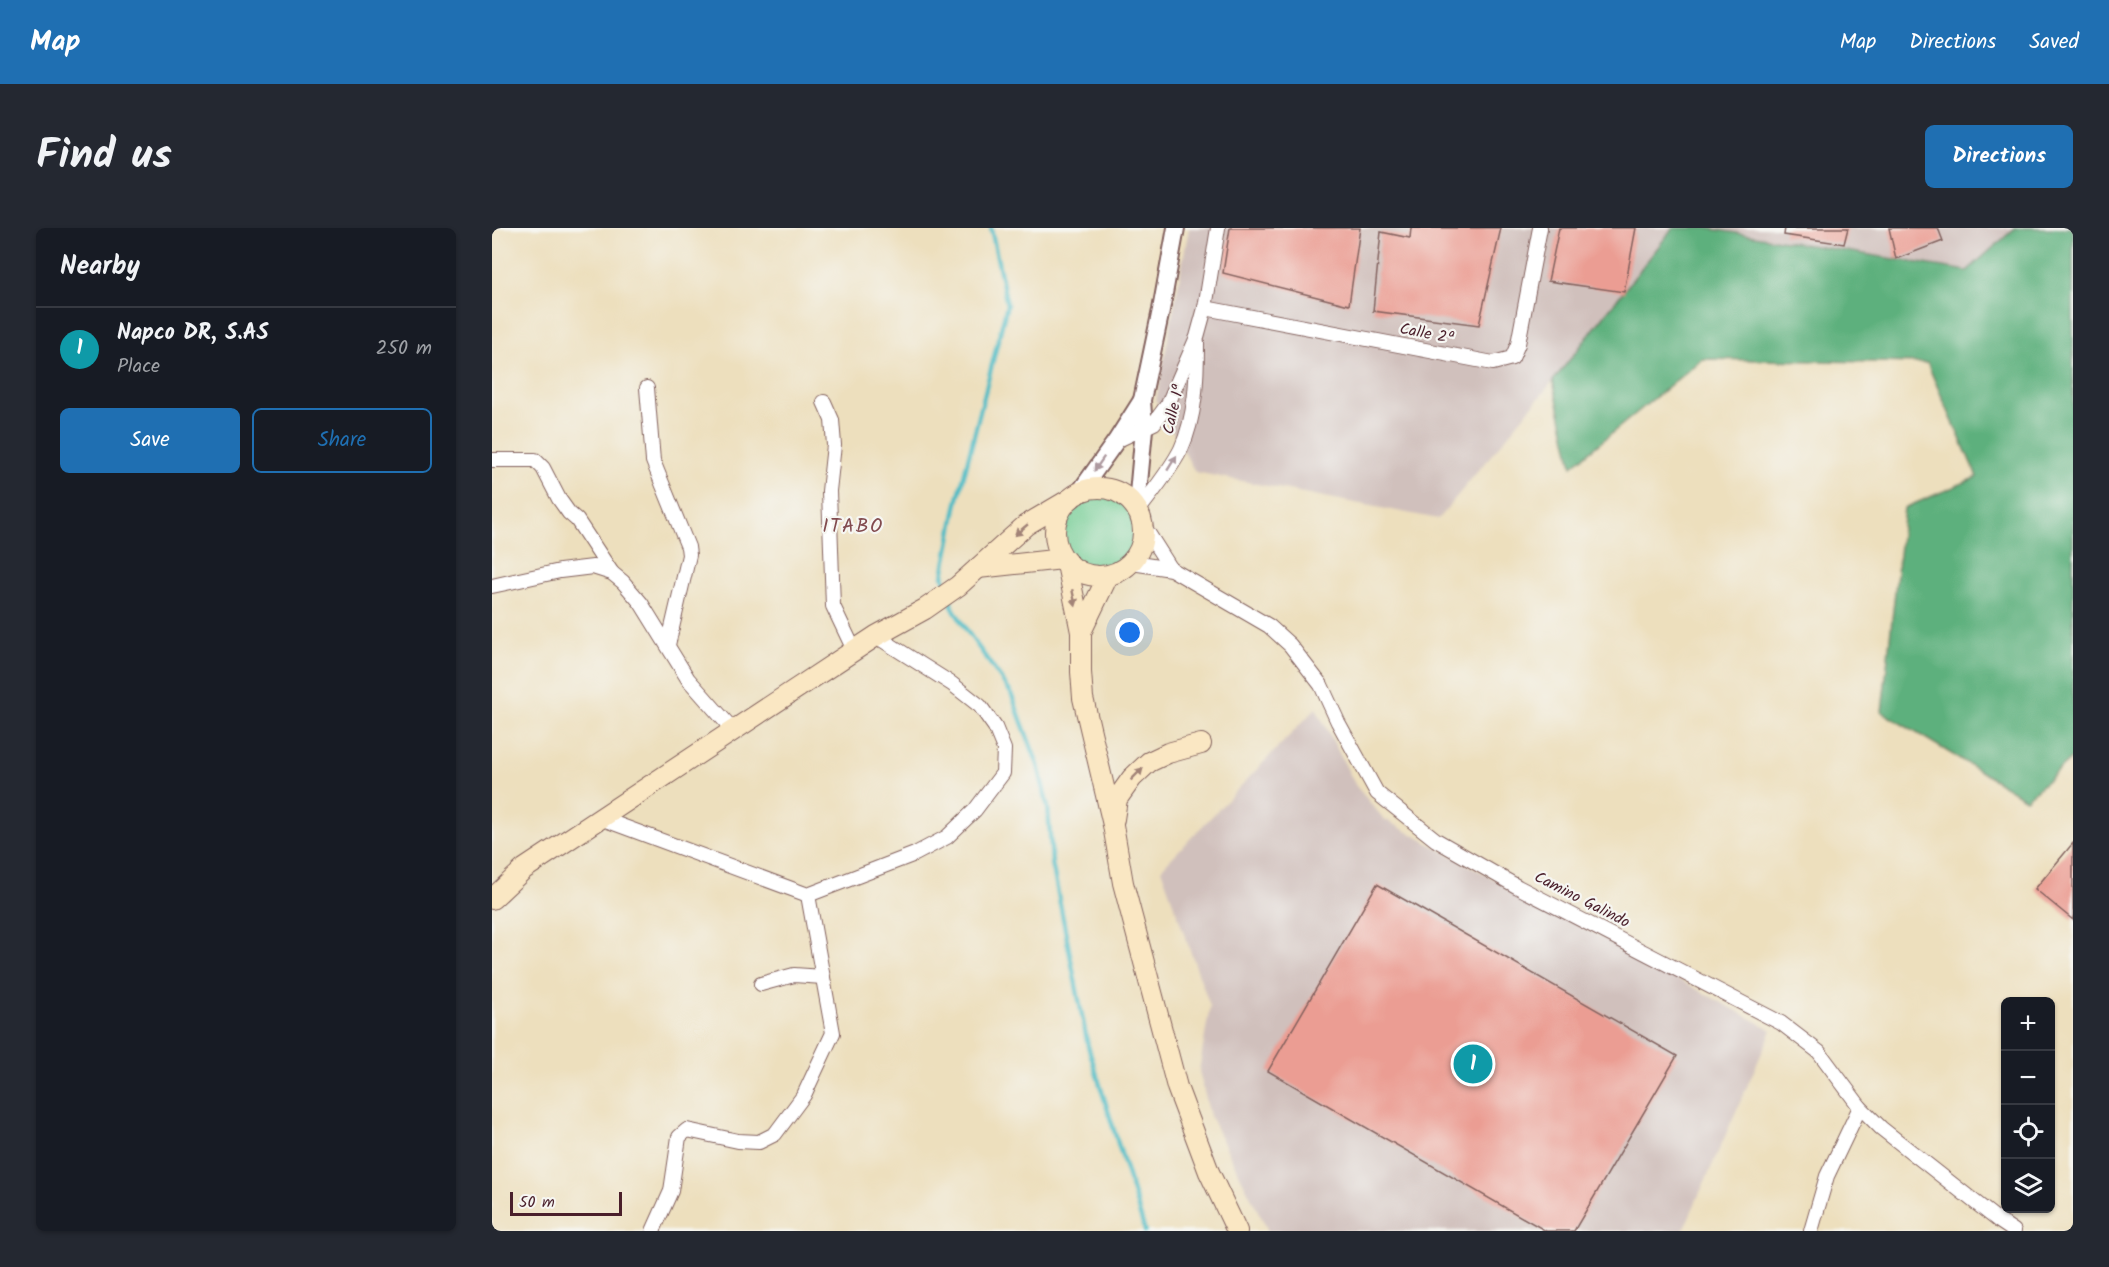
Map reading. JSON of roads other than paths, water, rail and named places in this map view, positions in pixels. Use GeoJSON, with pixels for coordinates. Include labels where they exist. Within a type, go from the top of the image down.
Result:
{"type":"FeatureCollection","features":[{"type":"Feature","properties":{"kind":"main road"},"geometry":{"type":"LineString","coordinates":[[492,899],[524,869],[600,818],[854,650],[925,609],[958,586],[978,568],[1026,525],[1074,496],[1091,489],[1109,489],[1126,496],[1139,514],[1142,547],[1132,562],[1117,573],[1093,577],[1079,573],[1065,561],[978,568]]}},
{"type":"Feature","properties":{"kind":"main road"},"geometry":{"type":"LineString","coordinates":[[1074,496],[1059,512],[1054,528],[1056,544],[1065,561],[1081,632],[1083,698],[1113,825],[1123,883],[1177,1087],[1209,1172],[1236,1231]]}},
{"type":"Feature","properties":{"kind":"main road"},"geometry":{"type":"LineString","coordinates":[[1081,632],[1108,576]]}},
{"type":"Feature","properties":{"kind":"main road"},"geometry":{"type":"LineString","coordinates":[[1113,825],[1117,799],[1132,778],[1149,762],[1168,753],[1201,744]]}},
{"type":"Feature","properties":{"kind":"street"},"geometry":{"type":"LineString","coordinates":[[1139,514],[1138,494],[1144,429],[1142,400],[1176,228]]}},
{"type":"Feature","properties":{"kind":"street","name":"Calle 1ª"},"geometry":{"type":"LineString","coordinates":[[1116,441],[1154,423],[1164,411],[1197,337],[1205,308],[1218,228]]}},
{"type":"Feature","properties":{"kind":"street","name":"Calle 2ª"},"geometry":{"type":"LineString","coordinates":[[1205,308],[1493,363],[1512,358],[1518,344],[1540,228]]}},
{"type":"Feature","properties":{"kind":"street","name":"Calle 1ª"},"geometry":{"type":"LineString","coordinates":[[1139,514],[1170,468],[1188,431],[1197,381],[1197,337]]}},
{"type":"Feature","properties":{"kind":"street"},"geometry":{"type":"LineString","coordinates":[[647,388],[653,461],[689,555],[668,645]]}},
{"type":"Feature","properties":{"kind":"street"},"geometry":{"type":"LineString","coordinates":[[1074,496],[1116,441],[1142,400]]}},
{"type":"Feature","properties":{"kind":"street"},"geometry":{"type":"LineString","coordinates":[[824,402],[832,420],[834,445],[829,491],[833,606],[854,650]]}},
{"type":"Feature","properties":{"kind":"street"},"geometry":{"type":"LineString","coordinates":[[492,460],[535,460],[543,468],[559,499],[577,520],[612,573],[641,603],[688,679],[733,730]]}},
{"type":"Feature","properties":{"kind":"street","name":"Camino Galindo"},"geometry":{"type":"LineString","coordinates":[[1139,514],[1171,569]]}},
{"type":"Feature","properties":{"kind":"street","name":"Camino Galindo"},"geometry":{"type":"LineString","coordinates":[[1132,562],[1171,569],[1269,626],[1290,645],[1322,685],[1338,722],[1377,793],[1396,810],[1436,840],[1518,887],[1781,1023],[1819,1052],[1860,1107],[1881,1128],[2014,1231]]}},
{"type":"Feature","properties":{"kind":"street"},"geometry":{"type":"LineString","coordinates":[[492,586],[560,571],[593,567],[612,573]]}},
{"type":"Feature","properties":{"kind":"street"},"geometry":{"type":"LineString","coordinates":[[600,818],[808,895],[915,854],[947,837],[975,810],[1002,773],[1004,749],[995,727],[980,706],[952,684],[876,636]]}},
{"type":"Feature","properties":{"kind":"street"},"geometry":{"type":"LineString","coordinates":[[653,1231],[671,1191],[679,1137],[687,1130],[738,1141],[759,1142],[775,1134],[804,1095],[833,1033],[808,895]]}},
{"type":"Feature","properties":{"kind":"street"},"geometry":{"type":"LineString","coordinates":[[761,984],[794,975],[823,977]]}},
{"type":"Feature","properties":{"kind":"street"},"geometry":{"type":"LineString","coordinates":[[1811,1231],[1827,1176],[1860,1107]]}},
{"type":"Feature","properties":{"kind":"waterway"},"geometry":{"type":"LineString","coordinates":[[947,588],[943,576],[956,507],[1007,305],[991,228]]}},
{"type":"Feature","properties":{"kind":"waterway"},"geometry":{"type":"LineString","coordinates":[[950,599],[967,631],[1011,693],[1038,765],[1048,808],[1052,863],[1088,1046],[1145,1231]]}},
{"type":"Feature","properties":{"kind":"place","name":"Napco DR, S.AS"},"geometry":{"type":"Point","coordinates":[1473,1064]}},
{"type":"Feature","properties":{"kind":"district","name":"ITABO"},"geometry":{"type":"Point","coordinates":[853,527]}}]}
